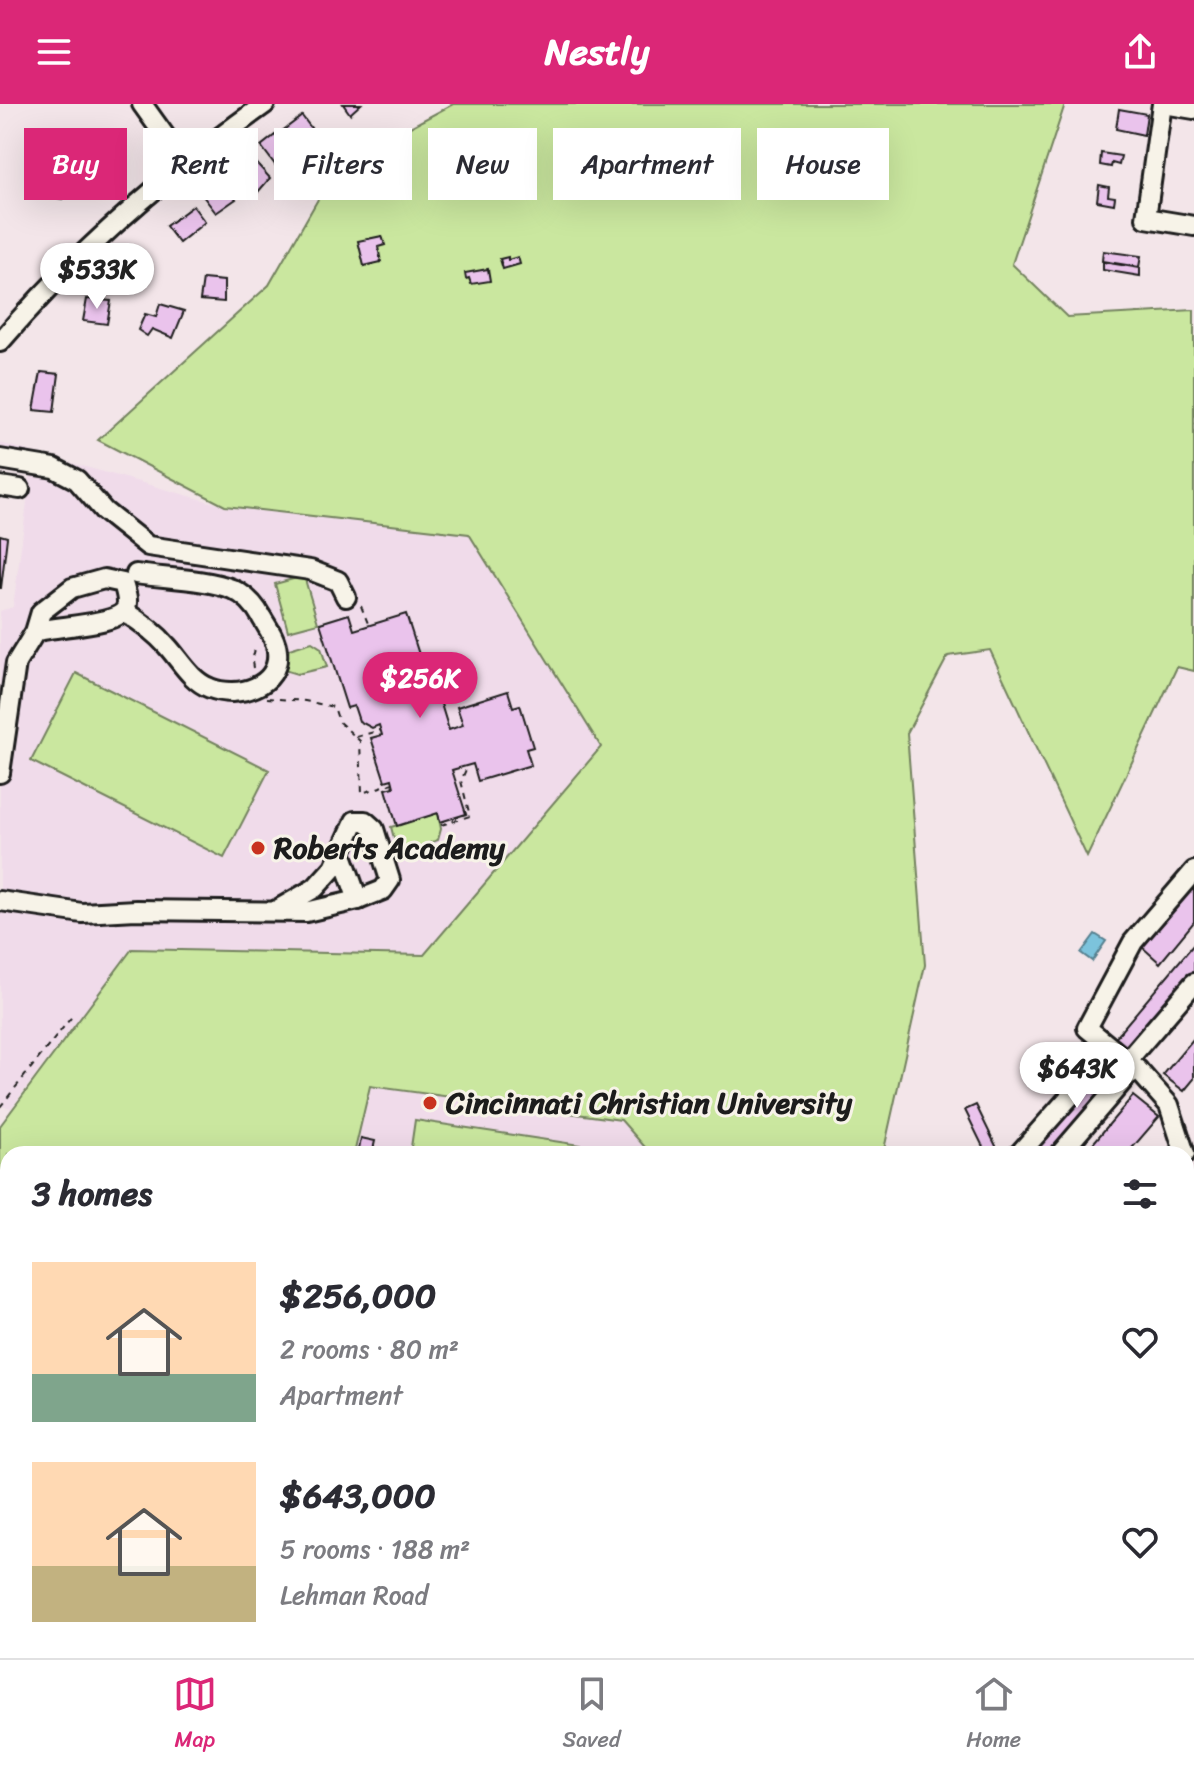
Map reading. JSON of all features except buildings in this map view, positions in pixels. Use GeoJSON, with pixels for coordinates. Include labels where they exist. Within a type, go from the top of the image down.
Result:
{"type":"FeatureCollection","features":[{"type":"Feature","properties":{"kind":"street"},"geometry":{"type":"LineString","coordinates":[[142,104],[159,128]]}},
{"type":"Feature","properties":{"kind":"street"},"geometry":{"type":"LineString","coordinates":[[233,128],[265,104]]}},
{"type":"Feature","properties":{"kind":"street"},"geometry":{"type":"LineString","coordinates":[[1194,109],[1163,104],[1146,218],[1194,226]]}},
{"type":"Feature","properties":{"kind":"street"},"geometry":{"type":"LineString","coordinates":[[0,342],[78,259],[144,200]]}},
{"type":"Feature","properties":{"kind":"street"},"geometry":{"type":"LineString","coordinates":[[0,459],[54,468],[77,480],[104,511],[148,546],[310,570],[338,581],[346,597]]}},
{"type":"Feature","properties":{"kind":"street"},"geometry":{"type":"LineString","coordinates":[[0,486],[20,489]]}},
{"type":"Feature","properties":{"kind":"street"},"geometry":{"type":"LineString","coordinates":[[35,632],[115,618],[125,612],[129,578],[148,546]]}},
{"type":"Feature","properties":{"kind":"street"},"geometry":{"type":"LineString","coordinates":[[0,773],[16,663],[35,632],[41,612],[72,588],[104,579],[129,578],[218,586],[244,595],[254,605],[272,635],[277,661],[260,687],[241,692],[222,692],[207,687],[192,676],[148,626],[125,612]]}},
{"type":"Feature","properties":{"kind":"street"},"geometry":{"type":"LineString","coordinates":[[5,902],[82,913],[136,910],[306,912],[358,900],[383,890],[390,880],[374,829],[365,821],[355,821],[334,867],[315,888],[275,911]]}},
{"type":"Feature","properties":{"kind":"street"},"geometry":{"type":"LineString","coordinates":[[341,852],[358,900]]}},
{"type":"Feature","properties":{"kind":"street"},"geometry":{"type":"LineString","coordinates":[[1182,1146],[1169,1105],[1132,1066],[1106,1055],[1087,1028],[1133,942],[1194,871]]}},
{"type":"Feature","properties":{"kind":"street"},"geometry":{"type":"LineString","coordinates":[[1067,1146],[1128,1075],[1194,983]]}},
{"type":"Feature","properties":{"kind":"street"},"geometry":{"type":"LineString","coordinates":[[1026,1146],[1106,1055]]}},
{"type":"Feature","properties":{"kind":"path"},"geometry":{"type":"LineString","coordinates":[[346,597],[363,608],[369,626]]}},
{"type":"Feature","properties":{"kind":"path"},"geometry":{"type":"LineString","coordinates":[[256,645],[252,661],[256,677]]}},
{"type":"Feature","properties":{"kind":"path"},"geometry":{"type":"LineString","coordinates":[[264,694],[268,700],[305,701],[334,707],[339,722],[360,741],[362,793],[393,783]]}},
{"type":"Feature","properties":{"kind":"path"},"geometry":{"type":"LineString","coordinates":[[355,737],[381,730]]}},
{"type":"Feature","properties":{"kind":"path"},"geometry":{"type":"LineString","coordinates":[[441,825],[470,816],[461,781],[468,765]]}},
{"type":"Feature","properties":{"kind":"path"},"geometry":{"type":"LineString","coordinates":[[0,1107],[74,1014]]}},
{"type":"Feature","properties":{"kind":"shaded area","name":"Roberts Academy"},"geometry":{"type":"Polygon","coordinates":[[[0,443],[225,506],[469,534],[601,747],[424,955],[132,949],[11,1108],[0,1106],[0,611],[13,607],[31,472],[0,467],[0,443]]]}},
{"type":"Feature","properties":{"kind":"shaded area","name":"Cincinnati Christian University"},"geometry":{"type":"Polygon","coordinates":[[[369,1086],[621,1120],[644,1146],[356,1146],[369,1086]]]}},
{"type":"Feature","properties":{"kind":"green space"},"geometry":{"type":"Polygon","coordinates":[[[453,104],[1065,104],[1012,264],[1067,317],[1194,310],[1194,671],[1177,667],[1087,857],[990,650],[948,656],[907,733],[925,965],[885,1146],[644,1146],[621,1120],[370,1086],[356,1146],[0,1146],[0,1126],[132,949],[424,955],[601,747],[469,534],[225,506],[98,440],[269,285],[318,200],[412,200],[412,128],[408,128],[453,104]]]}},
{"type":"Feature","properties":{"kind":"green space"},"geometry":{"type":"Polygon","coordinates":[[[304,576],[318,623],[288,631],[275,584],[304,576]]]}},
{"type":"Feature","properties":{"kind":"green space"},"geometry":{"type":"Polygon","coordinates":[[[312,642],[321,648],[327,667],[297,674],[284,670],[289,649],[312,642]]]}},
{"type":"Feature","properties":{"kind":"green space"},"geometry":{"type":"Polygon","coordinates":[[[76,673],[269,770],[224,858],[31,761],[76,673]]]}},
{"type":"Feature","properties":{"kind":"green space"},"geometry":{"type":"Polygon","coordinates":[[[438,813],[441,829],[438,840],[408,851],[396,846],[391,827],[438,813]]]}},
{"type":"Feature","properties":{"kind":"green space"},"geometry":{"type":"Polygon","coordinates":[[[415,1120],[587,1146],[411,1146],[415,1120]]]}},
{"type":"Feature","properties":{"kind":"water"},"geometry":{"type":"Polygon","coordinates":[[[1095,934],[1106,941],[1092,961],[1081,953],[1095,934]]]}},
{"type":"Feature","properties":{"kind":"place","name":"Roberts Academy"},"geometry":{"type":"Point","coordinates":[258,848]}},
{"type":"Feature","properties":{"kind":"place","name":"Cincinnati Christian University"},"geometry":{"type":"Point","coordinates":[430,1103]}}]}
